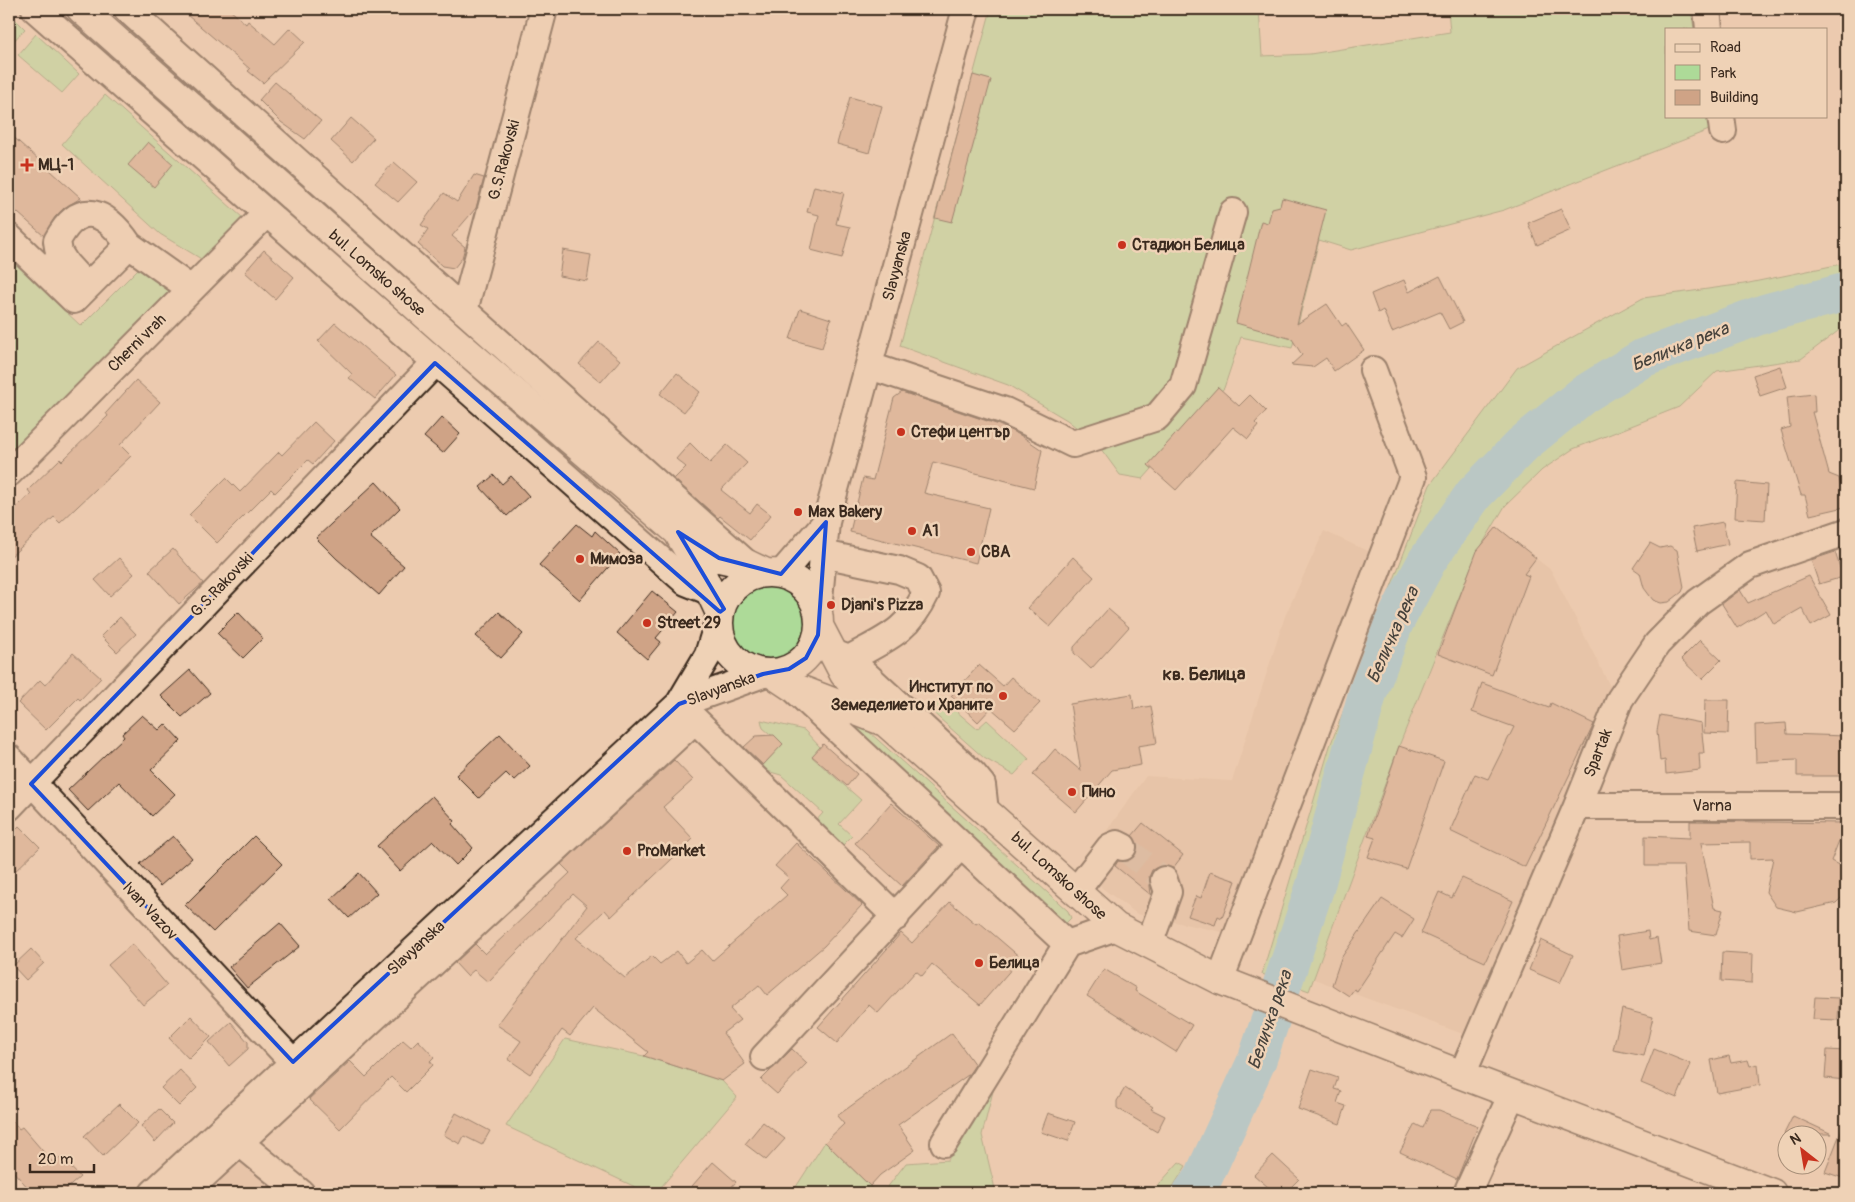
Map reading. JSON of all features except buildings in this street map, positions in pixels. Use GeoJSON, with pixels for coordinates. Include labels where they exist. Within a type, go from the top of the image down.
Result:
{"type":"FeatureCollection","features":[{"type":"Feature","properties":{"kind":"main road","name":"bul. Lomsko shose"},"geometry":{"type":"LineString","coordinates":[[81,9],[456,342],[678,532],[719,558],[764,570]]}},
{"type":"Feature","properties":{"kind":"main road","name":"bul. Lomsko shose"},"geometry":{"type":"LineString","coordinates":[[678,532],[699,568],[716,608]]}},
{"type":"Feature","properties":{"kind":"main road"},"geometry":{"type":"LineString","coordinates":[[764,570],[804,586],[819,618],[815,643],[806,658],[776,678],[744,667],[730,656],[721,640],[716,608],[735,586],[764,570]]}},
{"type":"Feature","properties":{"kind":"main road","name":"bul. Lomsko shose"},"geometry":{"type":"LineString","coordinates":[[819,618],[841,656],[844,674],[884,721],[1116,927],[1220,980],[1462,1075],[1772,1193]]}},
{"type":"Feature","properties":{"kind":"main road","name":"bul. Lomsko shose"},"geometry":{"type":"LineString","coordinates":[[776,678],[884,721]]}},
{"type":"Feature","properties":{"kind":"street"},"geometry":{"type":"LineString","coordinates":[[35,9],[435,363],[716,608]]}},
{"type":"Feature","properties":{"kind":"street"},"geometry":{"type":"LineString","coordinates":[[127,9],[464,311],[764,570]]}},
{"type":"Feature","properties":{"kind":"street","name":"G.S.Rakovski"},"geometry":{"type":"LineString","coordinates":[[464,311],[544,9]]}},
{"type":"Feature","properties":{"kind":"street","name":"Slavyanska"},"geometry":{"type":"LineString","coordinates":[[819,618],[826,522],[966,9]]}},
{"type":"Feature","properties":{"kind":"street"},"geometry":{"type":"LineString","coordinates":[[1706,9],[1709,28]]}},
{"type":"Feature","properties":{"kind":"street"},"geometry":{"type":"LineString","coordinates":[[870,366],[1005,411],[1074,444],[1158,417],[1183,386],[1233,212]]}},
{"type":"Feature","properties":{"kind":"street"},"geometry":{"type":"LineString","coordinates":[[87,287],[66,264],[57,242],[61,234],[75,218],[84,213],[95,213],[120,231],[130,245],[191,288]]}},
{"type":"Feature","properties":{"kind":"street","name":"Cherni vrah"},"geometry":{"type":"LineString","coordinates":[[9,472],[266,214]]}},
{"type":"Feature","properties":{"kind":"street"},"geometry":{"type":"LineString","coordinates":[[9,237],[74,300],[130,245]]}},
{"type":"Feature","properties":{"kind":"street","name":"G.S.Rakovski"},"geometry":{"type":"LineString","coordinates":[[9,806],[435,363]]}},
{"type":"Feature","properties":{"kind":"street"},"geometry":{"type":"LineString","coordinates":[[1220,980],[1412,477],[1373,370]]}},
{"type":"Feature","properties":{"kind":"street","name":"Slavyanska"},"geometry":{"type":"LineString","coordinates":[[764,570],[826,522]]}},
{"type":"Feature","properties":{"kind":"street","name":"Spartak"},"geometry":{"type":"LineString","coordinates":[[1462,1075],[1577,806],[1620,699],[1657,644],[1698,602],[1750,565],[1846,532]]}},
{"type":"Feature","properties":{"kind":"street"},"geometry":{"type":"LineString","coordinates":[[823,554],[899,570],[918,578],[926,593],[916,613],[899,631],[841,656],[973,774],[982,785],[985,811]]}},
{"type":"Feature","properties":{"kind":"street","name":"Slavyanska"},"geometry":{"type":"LineString","coordinates":[[687,712],[708,655],[716,608]]}},
{"type":"Feature","properties":{"kind":"street"},"geometry":{"type":"LineString","coordinates":[[776,678],[961,845],[1067,944]]}},
{"type":"Feature","properties":{"kind":"street","name":"Slavyanska"},"geometry":{"type":"LineString","coordinates":[[153,1193],[293,1062],[687,712],[776,678]]}},
{"type":"Feature","properties":{"kind":"street"},"geometry":{"type":"LineString","coordinates":[[185,1193],[240,1143],[687,712],[896,917]]}},
{"type":"Feature","properties":{"kind":"street","name":"Ivan Vazov"},"geometry":{"type":"LineString","coordinates":[[9,758],[31,784],[293,1062]]}},
{"type":"Feature","properties":{"kind":"street","name":"Varna"},"geometry":{"type":"LineString","coordinates":[[1577,806],[1846,806]]}},
{"type":"Feature","properties":{"kind":"street"},"geometry":{"type":"LineString","coordinates":[[1076,891],[1110,848],[1117,844],[1123,847]]}},
{"type":"Feature","properties":{"kind":"street"},"geometry":{"type":"LineString","coordinates":[[764,1057],[961,845]]}},
{"type":"Feature","properties":{"kind":"street"},"geometry":{"type":"LineString","coordinates":[[1149,944],[1168,892],[1164,880]]}},
{"type":"Feature","properties":{"kind":"street"},"geometry":{"type":"LineString","coordinates":[[944,1143],[1067,944],[1116,927]]}},
{"type":"Feature","properties":{"kind":"street"},"geometry":{"type":"LineString","coordinates":[[1467,1193],[1512,1094]]}},
{"type":"Feature","properties":{"kind":"street"},"geometry":{"type":"LineString","coordinates":[[240,1143],[301,1193]]}},
{"type":"Feature","properties":{"kind":"highlighted area"},"geometry":{"type":"Polygon","coordinates":[[[435,363],[720,612],[724,609],[678,532],[719,558],[781,574],[826,522],[818,635],[806,658],[789,669],[763,674],[679,704],[293,1062],[31,784],[435,363]]]}},
{"type":"Feature","properties":{"kind":"shaded area"},"geometry":{"type":"Polygon","coordinates":[[[1493,525],[1551,570],[1611,688],[1463,1034],[1314,979],[1399,746],[1476,555],[1493,525]]]}},
{"type":"Feature","properties":{"kind":"shaded area"},"geometry":{"type":"Polygon","coordinates":[[[1324,531],[1374,554],[1227,933],[1137,914],[1102,888],[1087,858],[1146,776],[1232,781],[1285,616],[1324,531]]]}},
{"type":"Feature","properties":{"kind":"shaded area"},"geometry":{"type":"Polygon","coordinates":[[[249,1151],[306,1193],[204,1193],[249,1151]]]}},
{"type":"Feature","properties":{"kind":"green space","name":"Стадион Белица"},"geometry":{"type":"Polygon","coordinates":[[[991,9],[1259,9],[1262,56],[1310,54],[1450,32],[1448,9],[1691,9],[1694,28],[1665,28],[1665,118],[1707,118],[1709,130],[1504,210],[1351,250],[1319,240],[1292,348],[1241,337],[1224,388],[1143,479],[1120,475],[1098,445],[1091,439],[1067,420],[1008,385],[900,346],[991,9]]]}},
{"type":"Feature","properties":{"kind":"green space"},"geometry":{"type":"Polygon","coordinates":[[[9,13],[25,29],[9,46],[9,13]]]}},
{"type":"Feature","properties":{"kind":"green space"},"geometry":{"type":"Polygon","coordinates":[[[36,34],[79,74],[62,93],[18,55],[36,34]]]}},
{"type":"Feature","properties":{"kind":"green space"},"geometry":{"type":"Polygon","coordinates":[[[105,95],[243,218],[203,260],[160,234],[62,144],[105,95]]]}},
{"type":"Feature","properties":{"kind":"green space"},"geometry":{"type":"Polygon","coordinates":[[[9,258],[81,326],[138,269],[171,292],[9,454],[9,258]]]}},
{"type":"Feature","properties":{"kind":"green space"},"geometry":{"type":"Polygon","coordinates":[[[1846,263],[1846,325],[1801,359],[1717,371],[1679,407],[1573,449],[1542,470],[1505,506],[1476,555],[1399,746],[1309,991],[1262,974],[1330,746],[1430,485],[1517,368],[1643,298],[1744,284],[1846,263]]]}},
{"type":"Feature","properties":{"kind":"green space"},"geometry":{"type":"Polygon","coordinates":[[[770,585],[784,588],[796,596],[804,608],[807,622],[804,636],[796,648],[784,656],[770,659],[756,656],[744,648],[736,636],[733,622],[736,608],[744,596],[756,588],[770,585]]]}},
{"type":"Feature","properties":{"kind":"green space"},"geometry":{"type":"Polygon","coordinates":[[[941,698],[977,729],[987,720],[1029,759],[1014,775],[984,758],[930,710],[941,698]]]}},
{"type":"Feature","properties":{"kind":"green space"},"geometry":{"type":"Polygon","coordinates":[[[838,715],[858,722],[1068,911],[1071,918],[1066,923],[1058,921],[838,715]]]}},
{"type":"Feature","properties":{"kind":"green space"},"geometry":{"type":"Polygon","coordinates":[[[761,720],[804,730],[820,747],[812,757],[861,800],[839,824],[852,836],[839,849],[813,824],[823,813],[781,775],[760,769],[782,744],[763,728],[761,720]]]}},
{"type":"Feature","properties":{"kind":"green space"},"geometry":{"type":"Polygon","coordinates":[[[565,1039],[644,1056],[722,1081],[737,1097],[656,1193],[648,1193],[506,1126],[565,1039]]]}},
{"type":"Feature","properties":{"kind":"green space"},"geometry":{"type":"Polygon","coordinates":[[[986,1088],[993,1091],[982,1135],[996,1193],[883,1193],[906,1163],[948,1160],[986,1088]]]}},
{"type":"Feature","properties":{"kind":"green space"},"geometry":{"type":"Polygon","coordinates":[[[825,1142],[870,1186],[875,1193],[792,1193],[825,1142]]]}},
{"type":"Feature","properties":{"kind":"green space"},"geometry":{"type":"Polygon","coordinates":[[[1179,1162],[1186,1166],[1169,1193],[1151,1193],[1179,1162]]]}},
{"type":"Feature","properties":{"kind":"waterway","name":"Беличка река"},"geometry":{"type":"LineString","coordinates":[[1192,1193],[1203,1178],[1257,1060],[1315,887],[1368,692],[1394,623],[1427,561],[1474,494],[1523,444],[1583,395],[1643,358],[1766,313],[1846,292]]}},
{"type":"Feature","properties":{"kind":"tunnel"},"geometry":{"type":"LineString","coordinates":[[1123,847],[1164,880]]}},
{"type":"Feature","properties":{"kind":"place","name":"МЦ-1"},"geometry":{"type":"Point","coordinates":[27,165]}},
{"type":"Feature","properties":{"kind":"place","name":"Стадион Белица"},"geometry":{"type":"Point","coordinates":[1122,245]}},
{"type":"Feature","properties":{"kind":"place","name":"Стефи център"},"geometry":{"type":"Point","coordinates":[901,432]}},
{"type":"Feature","properties":{"kind":"place","name":"Max Bakery"},"geometry":{"type":"Point","coordinates":[798,512]}},
{"type":"Feature","properties":{"kind":"place","name":"A1"},"geometry":{"type":"Point","coordinates":[912,531]}},
{"type":"Feature","properties":{"kind":"place","name":"CBA"},"geometry":{"type":"Point","coordinates":[971,552]}},
{"type":"Feature","properties":{"kind":"place","name":"Мимоза"},"geometry":{"type":"Point","coordinates":[580,559]}},
{"type":"Feature","properties":{"kind":"place","name":"Djani's Pizza"},"geometry":{"type":"Point","coordinates":[831,605]}},
{"type":"Feature","properties":{"kind":"place","name":"Street 29"},"geometry":{"type":"Point","coordinates":[647,623]}},
{"type":"Feature","properties":{"kind":"place","name":"Институт по Земеделието и Храните"},"geometry":{"type":"Point","coordinates":[1003,696]}},
{"type":"Feature","properties":{"kind":"place","name":"Пино"},"geometry":{"type":"Point","coordinates":[1072,792]}},
{"type":"Feature","properties":{"kind":"place","name":"ProMarket"},"geometry":{"type":"Point","coordinates":[627,851]}},
{"type":"Feature","properties":{"kind":"place","name":"Белица"},"geometry":{"type":"Point","coordinates":[979,963]}},
{"type":"Feature","properties":{"kind":"district","name":"кв. Белица"},"geometry":{"type":"Point","coordinates":[1204,674]}}]}
